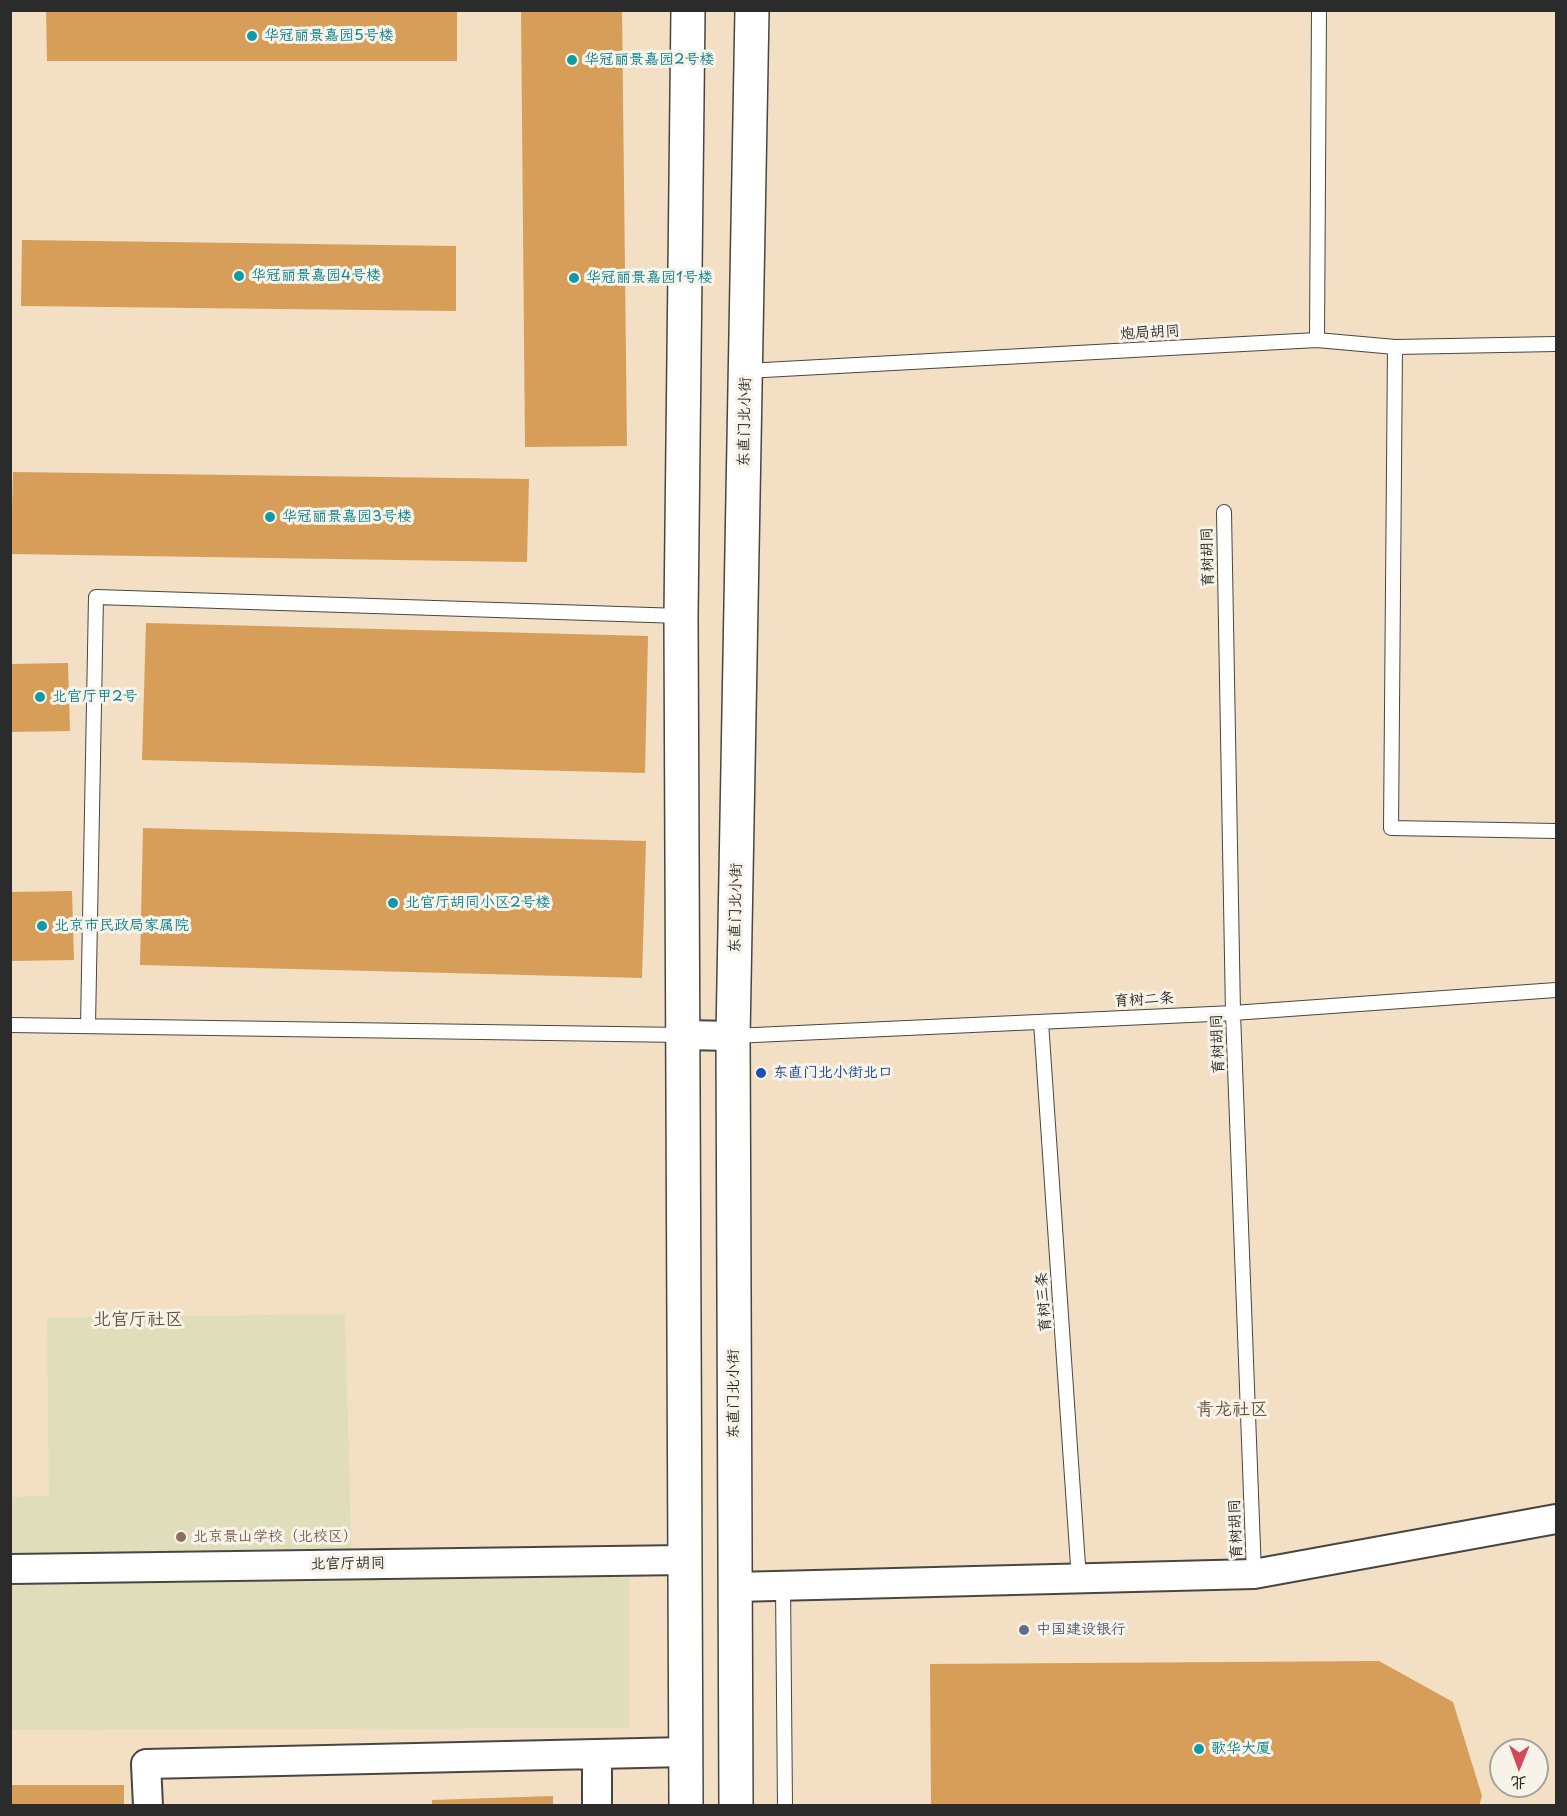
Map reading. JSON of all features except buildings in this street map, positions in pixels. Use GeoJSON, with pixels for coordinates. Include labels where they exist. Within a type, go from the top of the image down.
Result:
{"type":"FeatureCollection","features":[{"type":"Feature","properties":{"kind":"main road"},"geometry":{"type":"LineString","coordinates":[[686,1806],[681,616],[688,10]]}},
{"type":"Feature","properties":{"kind":"main road","name":"东直门北小街"},"geometry":{"type":"LineString","coordinates":[[736,1806],[733,1036],[752,10]]}},
{"type":"Feature","properties":{"kind":"street"},"geometry":{"type":"LineString","coordinates":[[683,1035],[733,1036]]}},
{"type":"Feature","properties":{"kind":"street"},"geometry":{"type":"LineString","coordinates":[[735,1587],[1254,1574],[1557,1519]]}},
{"type":"Feature","properties":{"kind":"street","name":"北官厅胡同"},"geometry":{"type":"LineString","coordinates":[[10,1569],[685,1560]]}},
{"type":"Feature","properties":{"kind":"street"},"geometry":{"type":"LineString","coordinates":[[148,1806],[146,1764],[686,1752]]}},
{"type":"Feature","properties":{"kind":"street"},"geometry":{"type":"LineString","coordinates":[[597,1754],[597,1806]]}},
{"type":"Feature","properties":{"kind":"lane"},"geometry":{"type":"LineString","coordinates":[[1317,340],[1319,10]]}},
{"type":"Feature","properties":{"kind":"lane","name":"炮局胡同"},"geometry":{"type":"LineString","coordinates":[[746,371],[1317,340],[1395,347],[1557,344]]}},
{"type":"Feature","properties":{"kind":"lane"},"geometry":{"type":"LineString","coordinates":[[1395,347],[1391,828],[1557,831]]}},
{"type":"Feature","properties":{"kind":"lane","name":"育树胡同"},"geometry":{"type":"LineString","coordinates":[[1224,512],[1233,1012],[1254,1574]]}},
{"type":"Feature","properties":{"kind":"lane"},"geometry":{"type":"LineString","coordinates":[[88,1025],[96,597],[681,616]]}},
{"type":"Feature","properties":{"kind":"lane","name":"育树二条"},"geometry":{"type":"LineString","coordinates":[[733,1036],[1233,1012],[1557,990]]}},
{"type":"Feature","properties":{"kind":"lane","name":"育树三条"},"geometry":{"type":"LineString","coordinates":[[1041,1022],[1079,1580]]}},
{"type":"Feature","properties":{"kind":"lane"},"geometry":{"type":"LineString","coordinates":[[10,1025],[683,1035]]}},
{"type":"Feature","properties":{"kind":"lane"},"geometry":{"type":"LineString","coordinates":[[783,1586],[785,1806]]}},
{"type":"Feature","properties":{"kind":"shaded area","name":"北京景山学校（北校区）"},"geometry":{"type":"Polygon","coordinates":[[[345,1314],[352,1577],[629,1577],[629,1728],[11,1730],[10,1497],[49,1496],[47,1318],[345,1314]]]}},
{"type":"Feature","properties":{"kind":"place","name":"华冠丽景嘉园5号楼"},"geometry":{"type":"Point","coordinates":[252,36]}},
{"type":"Feature","properties":{"kind":"place","name":"华冠丽景嘉园2号楼"},"geometry":{"type":"Point","coordinates":[572,60]}},
{"type":"Feature","properties":{"kind":"place","name":"华冠丽景嘉园4号楼"},"geometry":{"type":"Point","coordinates":[239,276]}},
{"type":"Feature","properties":{"kind":"place","name":"华冠丽景嘉园1号楼"},"geometry":{"type":"Point","coordinates":[574,278]}},
{"type":"Feature","properties":{"kind":"place","name":"华冠丽景嘉园3号楼"},"geometry":{"type":"Point","coordinates":[270,517]}},
{"type":"Feature","properties":{"kind":"place","name":"北官厅甲2号"},"geometry":{"type":"Point","coordinates":[40,697]}},
{"type":"Feature","properties":{"kind":"place","name":"北官厅胡同小区2号楼"},"geometry":{"type":"Point","coordinates":[393,903]}},
{"type":"Feature","properties":{"kind":"place","name":"北京市民政局家属院"},"geometry":{"type":"Point","coordinates":[42,926]}},
{"type":"Feature","properties":{"kind":"place","name":"东直门北小街北口"},"geometry":{"type":"Point","coordinates":[761,1073]}},
{"type":"Feature","properties":{"kind":"place","name":"北京景山学校（北校区）"},"geometry":{"type":"Point","coordinates":[181,1537]}},
{"type":"Feature","properties":{"kind":"place","name":"中国建设银行"},"geometry":{"type":"Point","coordinates":[1024,1630]}},
{"type":"Feature","properties":{"kind":"place","name":"歌华大厦"},"geometry":{"type":"Point","coordinates":[1199,1749]}},
{"type":"Feature","properties":{"kind":"district","name":"北官厅社区"},"geometry":{"type":"Point","coordinates":[138,1320]}},
{"type":"Feature","properties":{"kind":"district","name":"青龙社区"},"geometry":{"type":"Point","coordinates":[1232,1410]}}]}
